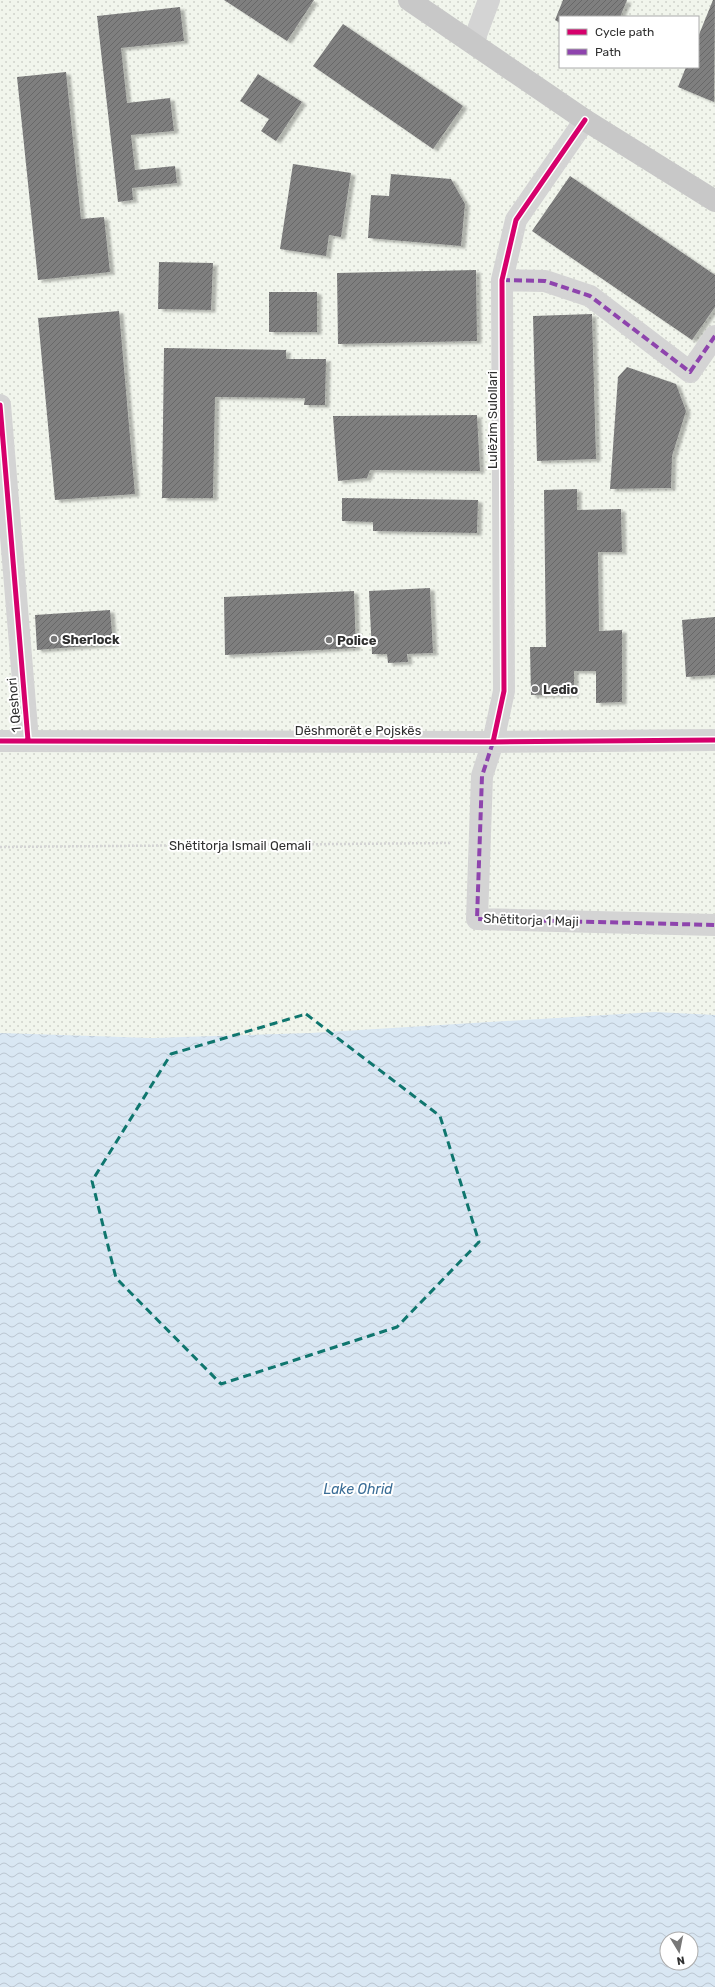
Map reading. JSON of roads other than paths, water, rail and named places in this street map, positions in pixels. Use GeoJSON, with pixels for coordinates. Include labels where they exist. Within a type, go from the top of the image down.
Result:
{"type":"FeatureCollection","features":[{"type":"Feature","properties":{"kind":"main road"},"geometry":{"type":"LineString","coordinates":[[409,0],[585,120],[715,201]]}},
{"type":"Feature","properties":{"kind":"street"},"geometry":{"type":"LineString","coordinates":[[473,43],[489,0]]}},
{"type":"Feature","properties":{"kind":"street","name":"Lulëzim Sulollari"},"geometry":{"type":"LineString","coordinates":[[493,742],[504,691],[502,280],[516,220],[585,120]]}},
{"type":"Feature","properties":{"kind":"street"},"geometry":{"type":"LineString","coordinates":[[502,280],[545,281],[590,296],[690,372],[715,336]]}},
{"type":"Feature","properties":{"kind":"street","name":"1 Qeshori"},"geometry":{"type":"LineString","coordinates":[[0,405],[28,740]]}},
{"type":"Feature","properties":{"kind":"street","name":"Dëshmorët e Pojskës"},"geometry":{"type":"LineString","coordinates":[[0,741],[493,742],[715,740]]}},
{"type":"Feature","properties":{"kind":"street","name":"Shëtitorja 1 Maji"},"geometry":{"type":"LineString","coordinates":[[493,742],[482,776],[476,919],[715,925]]}},
{"type":"Feature","properties":{"kind":"water","name":"Lake Ohrid"},"geometry":{"type":"Polygon","coordinates":[[[655,1012],[715,1015],[715,1987],[0,1987],[0,1033],[152,1038],[311,1033],[655,1012]]]}},
{"type":"Feature","properties":{"kind":"place","name":"Sherlock"},"geometry":{"type":"Point","coordinates":[54,639]}},
{"type":"Feature","properties":{"kind":"place","name":"Police"},"geometry":{"type":"Point","coordinates":[329,640]}},
{"type":"Feature","properties":{"kind":"place","name":"Ledio"},"geometry":{"type":"Point","coordinates":[535,689]}}]}
